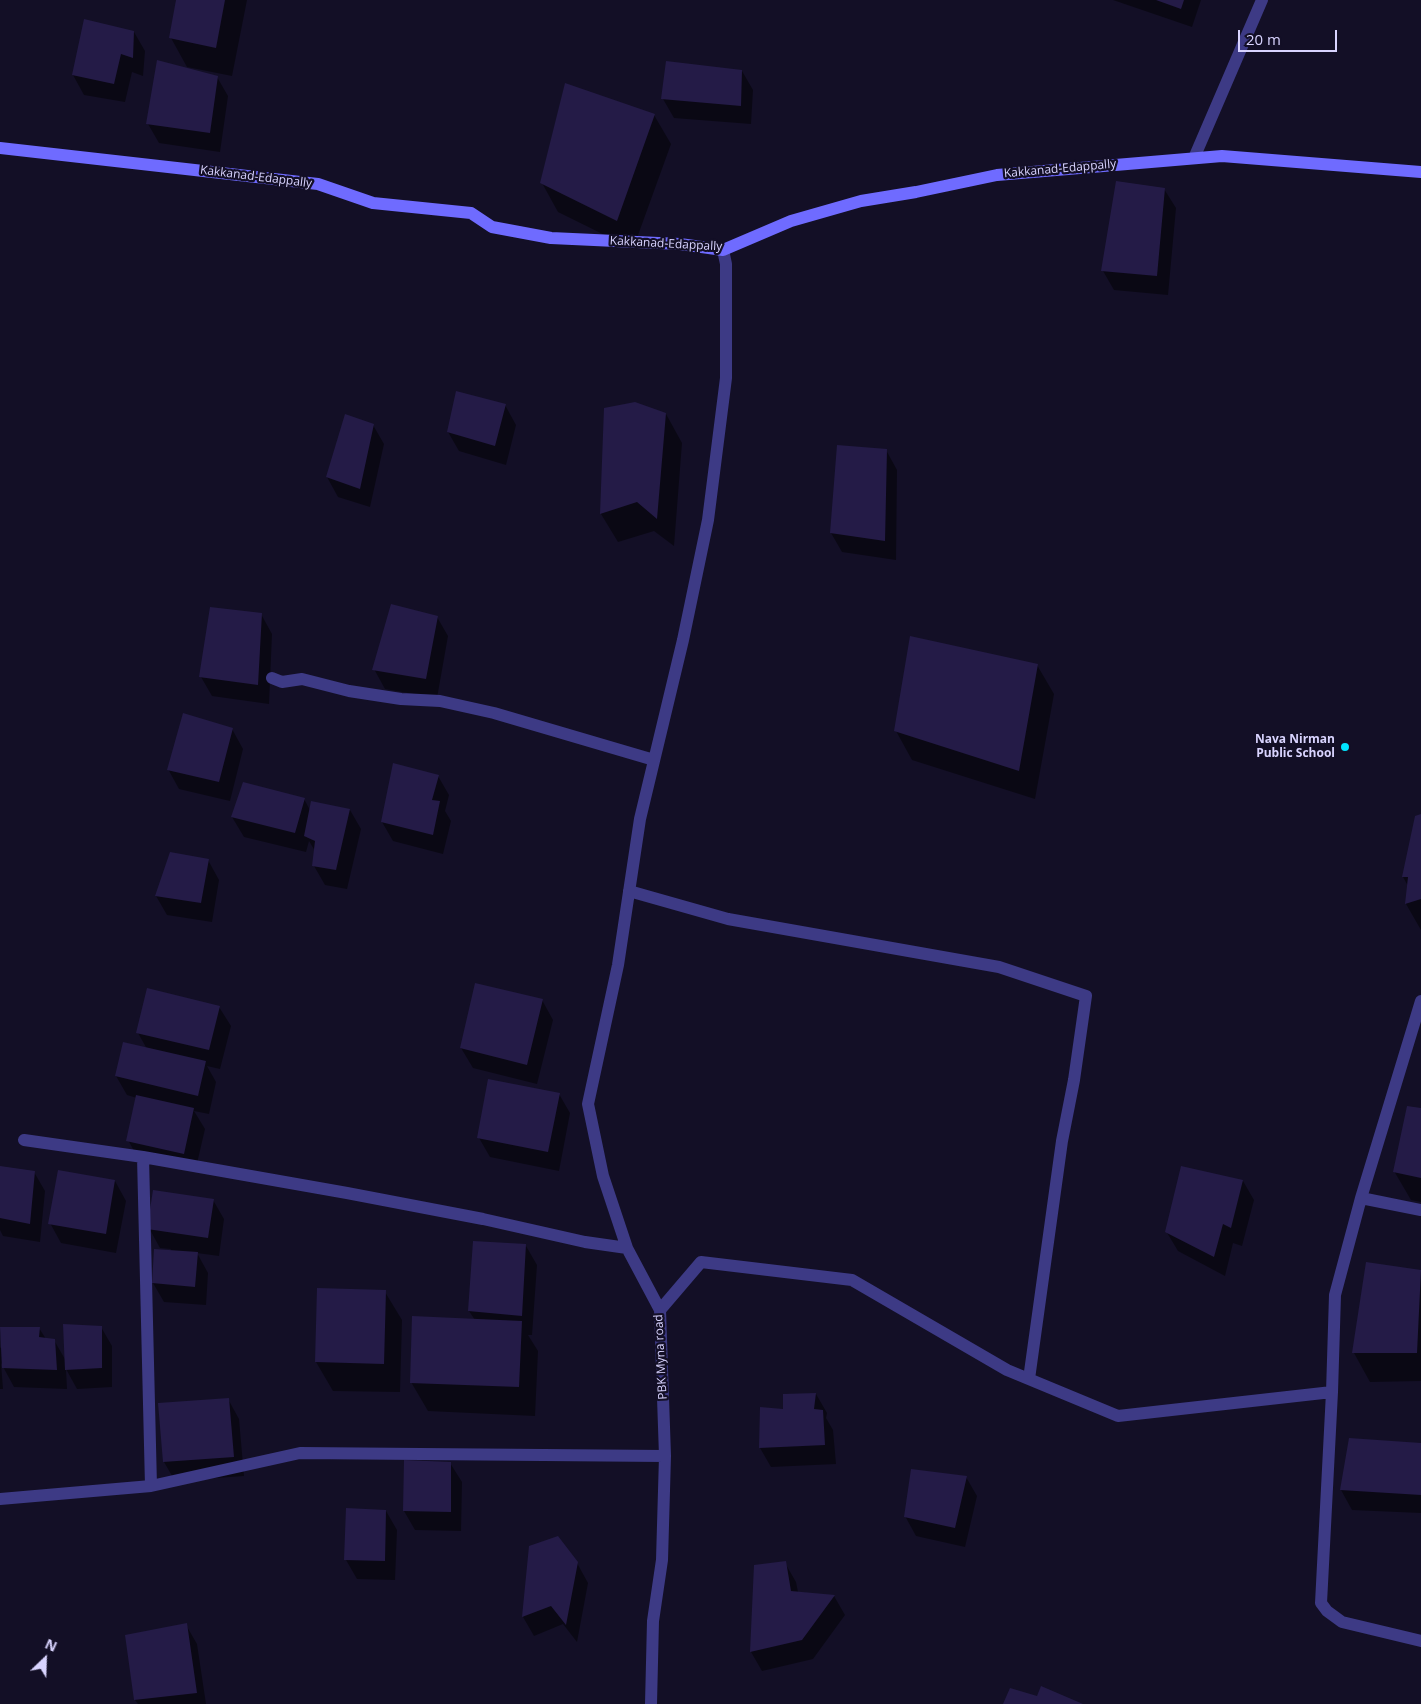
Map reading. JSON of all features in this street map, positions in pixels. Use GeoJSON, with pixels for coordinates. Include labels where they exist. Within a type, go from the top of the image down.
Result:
{"type":"FeatureCollection","features":[{"type":"Feature","properties":{"kind":"street"},"geometry":{"type":"LineString","coordinates":[[1194,158],[1262,0]]}},
{"type":"Feature","properties":{"kind":"street","name":"Kakkanad-Edappally"},"geometry":{"type":"LineString","coordinates":[[0,148],[318,184],[373,203],[471,213],[492,227],[551,238],[680,244],[723,250],[791,221],[861,201],[916,192],[997,174],[1222,156],[1421,172]]}},
{"type":"Feature","properties":{"kind":"street","name":"PBK Myna road"},"geometry":{"type":"LineString","coordinates":[[651,1704],[653,1621],[662,1560],[665,1456],[660,1310],[627,1248],[603,1176],[588,1104],[618,965],[640,819],[683,640],[708,520],[726,378],[726,264],[723,250]]}},
{"type":"Feature","properties":{"kind":"street"},"geometry":{"type":"LineString","coordinates":[[272,678],[282,682],[302,679],[349,691],[401,699],[440,702],[485,711],[654,760]]}},
{"type":"Feature","properties":{"kind":"street"},"geometry":{"type":"LineString","coordinates":[[629,891],[728,919],[999,967],[1086,996],[1074,1080],[1062,1141],[1029,1379]]}},
{"type":"Feature","properties":{"kind":"street"},"geometry":{"type":"LineString","coordinates":[[1421,1001],[1361,1198],[1336,1295],[1321,1603],[1327,1611],[1342,1622],[1421,1641]]}},
{"type":"Feature","properties":{"kind":"street"},"geometry":{"type":"LineString","coordinates":[[24,1140],[143,1158],[347,1193],[484,1219],[585,1242],[627,1248]]}},
{"type":"Feature","properties":{"kind":"street"},"geometry":{"type":"LineString","coordinates":[[143,1158],[151,1486]]}},
{"type":"Feature","properties":{"kind":"street"},"geometry":{"type":"LineString","coordinates":[[1361,1198],[1421,1210]]}},
{"type":"Feature","properties":{"kind":"street"},"geometry":{"type":"LineString","coordinates":[[660,1310],[701,1262],[852,1280],[1007,1370],[1118,1416],[1332,1392]]}},
{"type":"Feature","properties":{"kind":"street"},"geometry":{"type":"LineString","coordinates":[[0,1499],[151,1486],[300,1452],[665,1456]]}},
{"type":"Feature","properties":{"kind":"building"},"geometry":{"type":"Polygon","coordinates":[[[176,0],[225,0],[216,48],[169,38],[176,0]]]}},
{"type":"Feature","properties":{"kind":"building"},"geometry":{"type":"Polygon","coordinates":[[[1156,0],[1184,0],[1181,9],[1156,0]]]}},
{"type":"Feature","properties":{"kind":"building"},"geometry":{"type":"Polygon","coordinates":[[[84,19],[134,31],[133,58],[121,54],[114,84],[72,75],[84,19]]]}},
{"type":"Feature","properties":{"kind":"building"},"geometry":{"type":"Polygon","coordinates":[[[157,60],[218,76],[210,133],[146,124],[157,60]]]}},
{"type":"Feature","properties":{"kind":"building"},"geometry":{"type":"Polygon","coordinates":[[[666,61],[742,70],[741,106],[661,99],[666,61]]]}},
{"type":"Feature","properties":{"kind":"building"},"geometry":{"type":"Polygon","coordinates":[[[565,83],[655,114],[617,221],[540,183],[565,83]]]}},
{"type":"Feature","properties":{"kind":"building"},"geometry":{"type":"Polygon","coordinates":[[[1116,181],[1165,188],[1157,276],[1101,271],[1116,181]]]}},
{"type":"Feature","properties":{"kind":"building"},"geometry":{"type":"Polygon","coordinates":[[[456,391],[506,404],[495,446],[447,432],[456,391]]]}},
{"type":"Feature","properties":{"kind":"building"},"geometry":{"type":"Polygon","coordinates":[[[635,402],[666,413],[657,519],[637,502],[600,514],[604,408],[635,402]]]}},
{"type":"Feature","properties":{"kind":"building"},"geometry":{"type":"Polygon","coordinates":[[[345,414],[374,424],[360,489],[326,477],[345,414]]]}},
{"type":"Feature","properties":{"kind":"building"},"geometry":{"type":"Polygon","coordinates":[[[837,445],[887,449],[885,541],[830,533],[837,445]]]}},
{"type":"Feature","properties":{"kind":"building"},"geometry":{"type":"Polygon","coordinates":[[[391,604],[438,616],[426,679],[372,670],[391,604]]]}},
{"type":"Feature","properties":{"kind":"building"},"geometry":{"type":"Polygon","coordinates":[[[210,607],[262,613],[258,685],[199,677],[210,607]]]}},
{"type":"Feature","properties":{"kind":"building"},"geometry":{"type":"Polygon","coordinates":[[[910,636],[1038,664],[1019,771],[894,731],[910,636]]]}},
{"type":"Feature","properties":{"kind":"building"},"geometry":{"type":"Polygon","coordinates":[[[183,713],[233,728],[219,782],[167,770],[183,713]]]}},
{"type":"Feature","properties":{"kind":"building"},"geometry":{"type":"Polygon","coordinates":[[[393,763],[439,775],[432,800],[440,801],[433,835],[381,822],[393,763]]]}},
{"type":"Feature","properties":{"kind":"building"},"geometry":{"type":"Polygon","coordinates":[[[243,782],[305,798],[295,833],[231,817],[243,782]]]}},
{"type":"Feature","properties":{"kind":"building"},"geometry":{"type":"Polygon","coordinates":[[[311,801],[350,809],[336,870],[312,866],[315,841],[304,836],[311,801]]]}},
{"type":"Feature","properties":{"kind":"building"},"geometry":{"type":"Polygon","coordinates":[[[1421,814],[1421,899],[1405,904],[1408,877],[1402,877],[1415,816],[1421,814]]]}},
{"type":"Feature","properties":{"kind":"building"},"geometry":{"type":"Polygon","coordinates":[[[170,852],[209,859],[201,903],[155,896],[170,852]]]}},
{"type":"Feature","properties":{"kind":"building"},"geometry":{"type":"Polygon","coordinates":[[[475,983],[543,999],[527,1065],[460,1048],[475,983]]]}},
{"type":"Feature","properties":{"kind":"building"},"geometry":{"type":"Polygon","coordinates":[[[147,988],[220,1006],[209,1050],[136,1033],[147,988]]]}},
{"type":"Feature","properties":{"kind":"building"},"geometry":{"type":"Polygon","coordinates":[[[123,1042],[206,1061],[198,1096],[115,1076],[123,1042]]]}},
{"type":"Feature","properties":{"kind":"building"},"geometry":{"type":"Polygon","coordinates":[[[488,1079],[560,1093],[548,1152],[477,1138],[488,1079]]]}},
{"type":"Feature","properties":{"kind":"building"},"geometry":{"type":"Polygon","coordinates":[[[136,1095],[194,1108],[184,1154],[126,1141],[136,1095]]]}},
{"type":"Feature","properties":{"kind":"building"},"geometry":{"type":"Polygon","coordinates":[[[1407,1106],[1421,1108],[1421,1178],[1393,1172],[1407,1106]]]}},
{"type":"Feature","properties":{"kind":"building"},"geometry":{"type":"Polygon","coordinates":[[[0,1166],[35,1171],[30,1224],[0,1218],[0,1166]]]}},
{"type":"Feature","properties":{"kind":"building"},"geometry":{"type":"Polygon","coordinates":[[[1181,1166],[1243,1180],[1231,1228],[1223,1224],[1214,1257],[1165,1232],[1181,1166]]]}},
{"type":"Feature","properties":{"kind":"building"},"geometry":{"type":"Polygon","coordinates":[[[58,1170],[115,1180],[106,1234],[48,1224],[58,1170]]]}},
{"type":"Feature","properties":{"kind":"building"},"geometry":{"type":"Polygon","coordinates":[[[153,1190],[214,1199],[208,1238],[147,1229],[153,1190]]]}},
{"type":"Feature","properties":{"kind":"building"},"geometry":{"type":"Polygon","coordinates":[[[473,1241],[526,1244],[522,1316],[468,1311],[473,1241]]]}},
{"type":"Feature","properties":{"kind":"building"},"geometry":{"type":"Polygon","coordinates":[[[154,1249],[198,1252],[195,1287],[152,1283],[154,1249]]]}},
{"type":"Feature","properties":{"kind":"building"},"geometry":{"type":"Polygon","coordinates":[[[1366,1262],[1421,1270],[1417,1353],[1352,1353],[1366,1262]]]}},
{"type":"Feature","properties":{"kind":"building"},"geometry":{"type":"Polygon","coordinates":[[[317,1288],[386,1290],[384,1364],[315,1362],[317,1288]]]}},
{"type":"Feature","properties":{"kind":"building"},"geometry":{"type":"Polygon","coordinates":[[[412,1316],[522,1321],[519,1387],[410,1383],[412,1316]]]}},
{"type":"Feature","properties":{"kind":"building"},"geometry":{"type":"Polygon","coordinates":[[[63,1324],[102,1326],[102,1368],[65,1370],[63,1324]]]}},
{"type":"Feature","properties":{"kind":"building"},"geometry":{"type":"Polygon","coordinates":[[[0,1327],[40,1327],[39,1337],[55,1339],[57,1370],[2,1368],[0,1327]]]}},
{"type":"Feature","properties":{"kind":"building"},"geometry":{"type":"Polygon","coordinates":[[[816,1393],[814,1409],[823,1410],[825,1445],[759,1448],[760,1407],[783,1409],[783,1394],[816,1393]]]}},
{"type":"Feature","properties":{"kind":"building"},"geometry":{"type":"Polygon","coordinates":[[[229,1398],[234,1457],[163,1462],[158,1403],[229,1398]]]}},
{"type":"Feature","properties":{"kind":"building"},"geometry":{"type":"Polygon","coordinates":[[[1349,1438],[1421,1443],[1421,1495],[1340,1490],[1349,1438]]]}},
{"type":"Feature","properties":{"kind":"building"},"geometry":{"type":"Polygon","coordinates":[[[404,1460],[451,1462],[451,1512],[403,1511],[404,1460]]]}},
{"type":"Feature","properties":{"kind":"building"},"geometry":{"type":"Polygon","coordinates":[[[911,1469],[967,1476],[955,1528],[904,1517],[911,1469]]]}},
{"type":"Feature","properties":{"kind":"building"},"geometry":{"type":"Polygon","coordinates":[[[346,1508],[386,1510],[385,1561],[344,1560],[346,1508]]]}},
{"type":"Feature","properties":{"kind":"building"},"geometry":{"type":"Polygon","coordinates":[[[558,1536],[578,1562],[566,1625],[551,1606],[522,1617],[529,1546],[558,1536]]]}},
{"type":"Feature","properties":{"kind":"building"},"geometry":{"type":"Polygon","coordinates":[[[786,1561],[791,1591],[835,1595],[802,1640],[750,1652],[754,1565],[786,1561]]]}},
{"type":"Feature","properties":{"kind":"building"},"geometry":{"type":"Polygon","coordinates":[[[187,1623],[197,1693],[134,1700],[125,1635],[187,1623]]]}},
{"type":"Feature","properties":{"kind":"building"},"geometry":{"type":"Polygon","coordinates":[[[1041,1686],[1083,1704],[1003,1704],[1010,1688],[1037,1696],[1041,1686]]]}},
{"type":"Feature","properties":{"kind":"place","name":"Nava Nirman Public School"},"geometry":{"type":"Point","coordinates":[1345,747]}}]}
